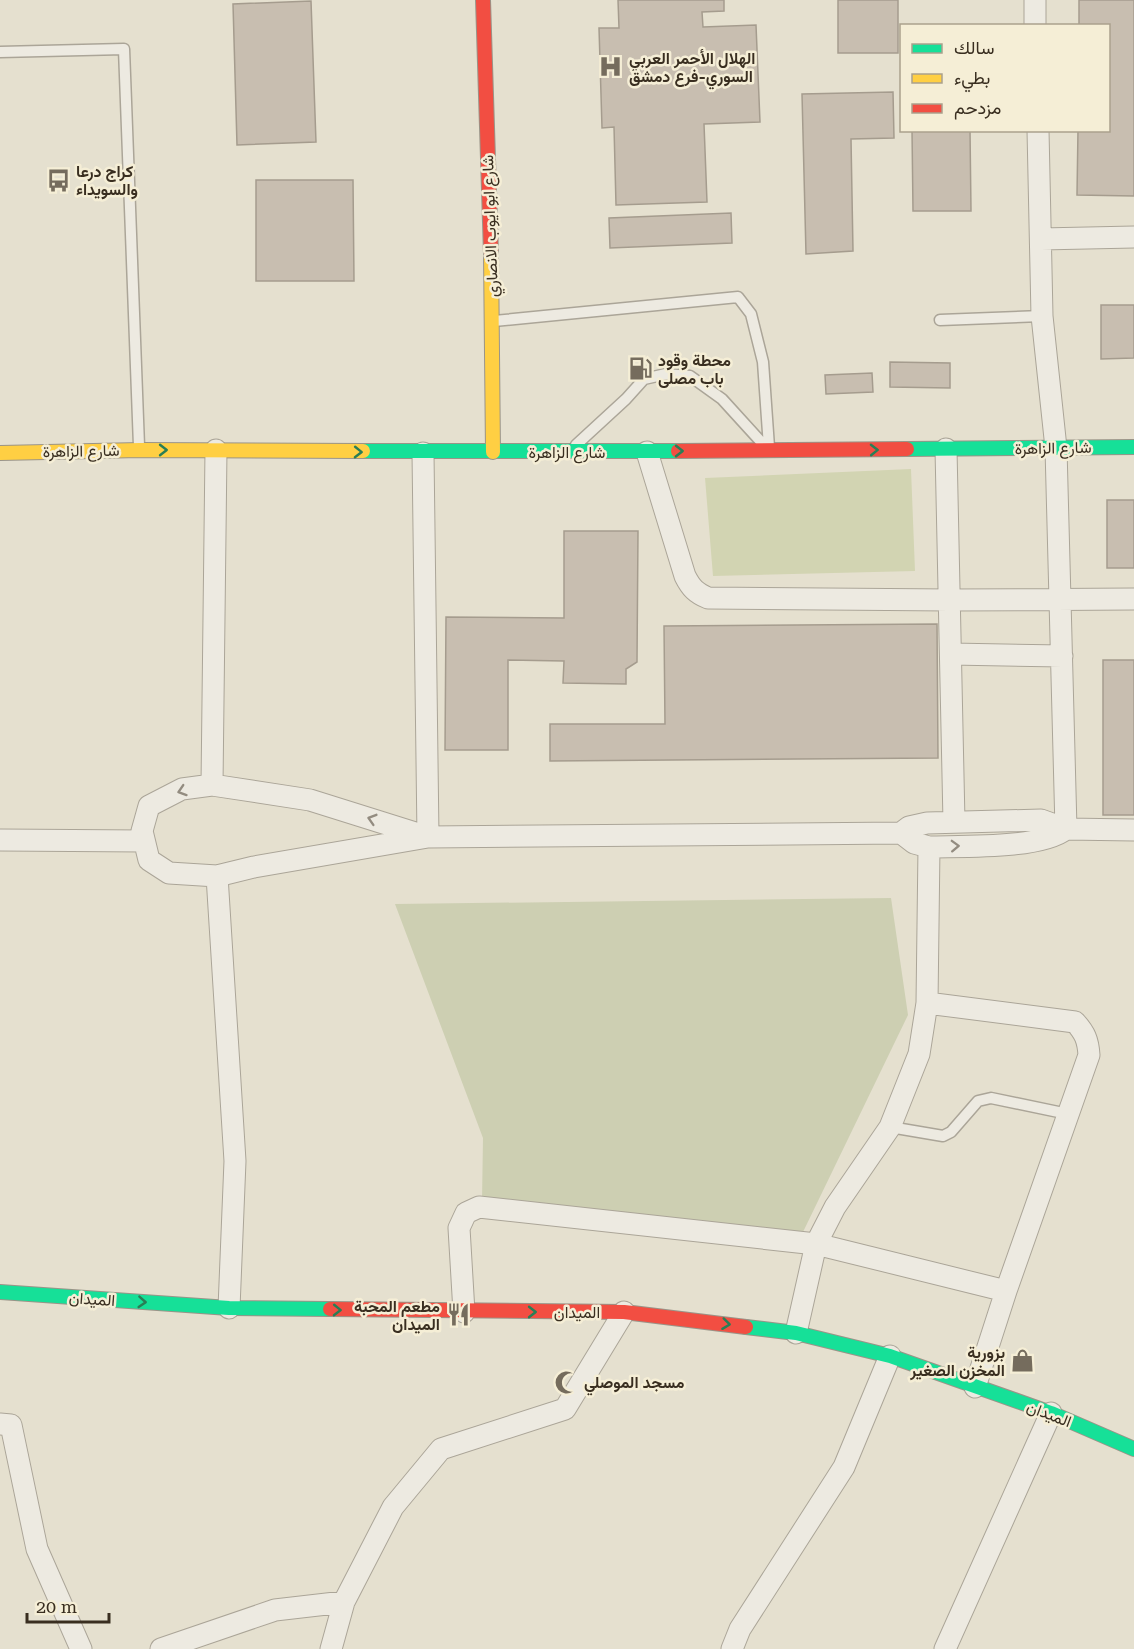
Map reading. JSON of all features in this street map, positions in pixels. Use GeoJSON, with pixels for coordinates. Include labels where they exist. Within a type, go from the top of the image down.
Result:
{"type":"FeatureCollection","features":[{"type":"Feature","properties":{"kind":"main road","name":"شارع ابو ايوب الانصاري"},"geometry":{"type":"LineString","coordinates":[[483,0],[493,321],[493,452]]}},
{"type":"Feature","properties":{"kind":"main road","name":"شارع الزاهرة"},"geometry":{"type":"LineString","coordinates":[[0,453],[140,450],[423,453],[647,452],[1134,447]]}},
{"type":"Feature","properties":{"kind":"main road","name":"الميدان"},"geometry":{"type":"LineString","coordinates":[[0,1292],[229,1308],[624,1312],[796,1333],[890,1356],[1051,1413],[1134,1449]]}},
{"type":"Feature","properties":{"kind":"street"},"geometry":{"type":"LineString","coordinates":[[1035,0],[1035,24]]}},
{"type":"Feature","properties":{"kind":"street"},"geometry":{"type":"LineString","coordinates":[[1038,132],[1042,316],[1056,448],[1066,829]]}},
{"type":"Feature","properties":{"kind":"street"},"geometry":{"type":"LineString","coordinates":[[1041,239],[1134,237]]}},
{"type":"Feature","properties":{"kind":"street"},"geometry":{"type":"LineString","coordinates":[[946,449],[954,822]]}},
{"type":"Feature","properties":{"kind":"street"},"geometry":{"type":"LineString","coordinates":[[212,785],[216,450]]}},
{"type":"Feature","properties":{"kind":"street"},"geometry":{"type":"LineString","coordinates":[[647,452],[690,586],[698,594],[708,598],[1060,600],[1134,598]]}},
{"type":"Feature","properties":{"kind":"street"},"geometry":{"type":"LineString","coordinates":[[423,453],[428,837]]}},
{"type":"Feature","properties":{"kind":"street"},"geometry":{"type":"LineString","coordinates":[[951,654],[1062,656]]}},
{"type":"Feature","properties":{"kind":"street"},"geometry":{"type":"LineString","coordinates":[[428,837],[310,800],[212,785],[182,789],[149,806],[142,831],[149,860],[169,873],[217,876],[254,867],[428,837],[901,833],[917,824],[1041,820],[1066,829],[1134,830]]}},
{"type":"Feature","properties":{"kind":"street"},"geometry":{"type":"LineString","coordinates":[[901,833],[914,843],[929,847],[1034,843],[1052,838],[1066,829]]}},
{"type":"Feature","properties":{"kind":"street"},"geometry":{"type":"LineString","coordinates":[[0,840],[144,841]]}},
{"type":"Feature","properties":{"kind":"street"},"geometry":{"type":"LineString","coordinates":[[796,1333],[816,1244],[835,1207],[890,1127],[919,1054],[927,1003],[929,847]]}},
{"type":"Feature","properties":{"kind":"street"},"geometry":{"type":"LineString","coordinates":[[217,876],[235,1161],[229,1308]]}},
{"type":"Feature","properties":{"kind":"street"},"geometry":{"type":"LineString","coordinates":[[927,1003],[1075,1022],[1084,1031],[1089,1042],[1089,1055],[1006,1291],[975,1387]]}},
{"type":"Feature","properties":{"kind":"street"},"geometry":{"type":"LineString","coordinates":[[464,1312],[459,1228],[466,1213],[479,1207],[816,1244],[1006,1291]]}},
{"type":"Feature","properties":{"kind":"street"},"geometry":{"type":"LineString","coordinates":[[331,1649],[344,1602],[393,1507],[441,1449],[565,1409],[624,1312]]}},
{"type":"Feature","properties":{"kind":"street"},"geometry":{"type":"LineString","coordinates":[[732,1649],[740,1629],[844,1467],[890,1356]]}},
{"type":"Feature","properties":{"kind":"street"},"geometry":{"type":"LineString","coordinates":[[945,1649],[1051,1413]]}},
{"type":"Feature","properties":{"kind":"street"},"geometry":{"type":"LineString","coordinates":[[0,1424],[11,1425],[37,1549],[81,1649]]}},
{"type":"Feature","properties":{"kind":"street"},"geometry":{"type":"LineString","coordinates":[[161,1649],[275,1610],[344,1602]]}},
{"type":"Feature","properties":{"kind":"lane"},"geometry":{"type":"LineString","coordinates":[[0,52],[124,49],[140,450]]}},
{"type":"Feature","properties":{"kind":"lane"},"geometry":{"type":"LineString","coordinates":[[493,321],[738,297],[752,314],[763,362],[770,451]]}},
{"type":"Feature","properties":{"kind":"lane"},"geometry":{"type":"LineString","coordinates":[[940,320],[1042,316]]}},
{"type":"Feature","properties":{"kind":"lane"},"geometry":{"type":"LineString","coordinates":[[568,452],[626,399],[644,379],[666,374],[690,376],[722,399],[770,451]]}},
{"type":"Feature","properties":{"kind":"lane"},"geometry":{"type":"LineString","coordinates":[[890,1127],[943,1136],[951,1132],[978,1101],[991,1098],[1068,1114]]}},
{"type":"Feature","properties":{"kind":"green space"},"geometry":{"type":"Polygon","coordinates":[[[911,469],[915,571],[713,576],[705,478],[911,469]]]}},
{"type":"Feature","properties":{"kind":"green space"},"geometry":{"type":"Polygon","coordinates":[[[891,898],[908,1015],[803,1232],[482,1201],[483,1138],[395,904],[891,898]]]}},
{"type":"Feature","properties":{"kind":"building"},"geometry":{"type":"Polygon","coordinates":[[[618,0],[724,0],[724,11],[702,12],[703,27],[756,25],[760,122],[704,124],[707,202],[616,205],[614,127],[602,128],[599,28],[619,28],[618,0]]]}},
{"type":"Feature","properties":{"kind":"building"},"geometry":{"type":"Polygon","coordinates":[[[838,0],[898,0],[898,53],[838,53],[838,0]]]}},
{"type":"Feature","properties":{"kind":"building"},"geometry":{"type":"Polygon","coordinates":[[[1079,0],[1134,0],[1134,196],[1077,195],[1078,132],[1110,132],[1110,24],[1079,24],[1079,0]]]}},
{"type":"Feature","properties":{"kind":"building"},"geometry":{"type":"Polygon","coordinates":[[[311,1],[316,142],[237,145],[233,4],[311,1]]]}},
{"type":"Feature","properties":{"kind":"building"},"geometry":{"type":"Polygon","coordinates":[[[893,92],[894,138],[851,139],[853,251],[806,254],[802,94],[893,92]]]}},
{"type":"Feature","properties":{"kind":"building"},"geometry":{"type":"Polygon","coordinates":[[[912,132],[970,132],[971,211],[913,211],[912,132]]]}},
{"type":"Feature","properties":{"kind":"building"},"geometry":{"type":"Polygon","coordinates":[[[256,180],[353,180],[354,281],[256,281],[256,180]]]}},
{"type":"Feature","properties":{"kind":"building"},"geometry":{"type":"Polygon","coordinates":[[[731,213],[732,243],[610,248],[609,218],[731,213]]]}},
{"type":"Feature","properties":{"kind":"building"},"geometry":{"type":"Polygon","coordinates":[[[1101,305],[1134,305],[1134,358],[1101,359],[1101,305]]]}},
{"type":"Feature","properties":{"kind":"building"},"geometry":{"type":"Polygon","coordinates":[[[890,362],[950,363],[950,388],[890,387],[890,362]]]}},
{"type":"Feature","properties":{"kind":"building"},"geometry":{"type":"Polygon","coordinates":[[[872,373],[873,392],[826,394],[825,375],[872,373]]]}},
{"type":"Feature","properties":{"kind":"building"},"geometry":{"type":"Polygon","coordinates":[[[1107,500],[1134,500],[1134,568],[1107,568],[1107,500]]]}},
{"type":"Feature","properties":{"kind":"building"},"geometry":{"type":"Polygon","coordinates":[[[564,531],[638,531],[637,662],[626,669],[626,684],[563,683],[564,661],[508,660],[508,750],[445,750],[446,617],[564,618],[564,531]]]}},
{"type":"Feature","properties":{"kind":"building"},"geometry":{"type":"Polygon","coordinates":[[[937,624],[938,758],[550,761],[550,724],[665,724],[664,626],[937,624]]]}},
{"type":"Feature","properties":{"kind":"building"},"geometry":{"type":"Polygon","coordinates":[[[1103,660],[1134,660],[1134,815],[1103,815],[1103,660]]]}},
{"type":"Feature","properties":{"kind":"traffic: fast"},"geometry":{"type":"LineString","coordinates":[[907,449],[1134,447]]}},
{"type":"Feature","properties":{"kind":"traffic: fast"},"geometry":{"type":"LineString","coordinates":[[363,451],[678,451]]}},
{"type":"Feature","properties":{"kind":"traffic: fast"},"geometry":{"type":"LineString","coordinates":[[0,1292],[229,1308],[330,1309]]}},
{"type":"Feature","properties":{"kind":"traffic: fast"},"geometry":{"type":"LineString","coordinates":[[746,1327],[796,1333],[890,1356],[1051,1413],[1134,1449]]}},
{"type":"Feature","properties":{"kind":"traffic: slow"},"geometry":{"type":"LineString","coordinates":[[491,254],[493,452]]}},
{"type":"Feature","properties":{"kind":"traffic: slow"},"geometry":{"type":"LineString","coordinates":[[0,453],[140,450],[363,451]]}},
{"type":"Feature","properties":{"kind":"traffic: jam"},"geometry":{"type":"LineString","coordinates":[[483,0],[491,254]]}},
{"type":"Feature","properties":{"kind":"traffic: jam"},"geometry":{"type":"LineString","coordinates":[[678,451],[907,449]]}},
{"type":"Feature","properties":{"kind":"traffic: jam"},"geometry":{"type":"LineString","coordinates":[[330,1309],[624,1312],[746,1327]]}},
{"type":"Feature","properties":{"kind":"place","name":"الهلال الأحمر العربي السوري-فرع دمشق"},"geometry":{"type":"Point","coordinates":[611,67]}},
{"type":"Feature","properties":{"kind":"place","name":"كراج درعا والسويداء"},"geometry":{"type":"Point","coordinates":[58,180]}},
{"type":"Feature","properties":{"kind":"place","name":"محطة وقود باب مصلى"},"geometry":{"type":"Point","coordinates":[640,369]}},
{"type":"Feature","properties":{"kind":"place","name":"مطعم المحبة الميدان"},"geometry":{"type":"Point","coordinates":[458,1315]}},
{"type":"Feature","properties":{"kind":"place","name":"بزورية المخزن الصغير"},"geometry":{"type":"Point","coordinates":[1023,1361]}},
{"type":"Feature","properties":{"kind":"place","name":"مسجد الموصلي"},"geometry":{"type":"Point","coordinates":[566,1382]}}]}
